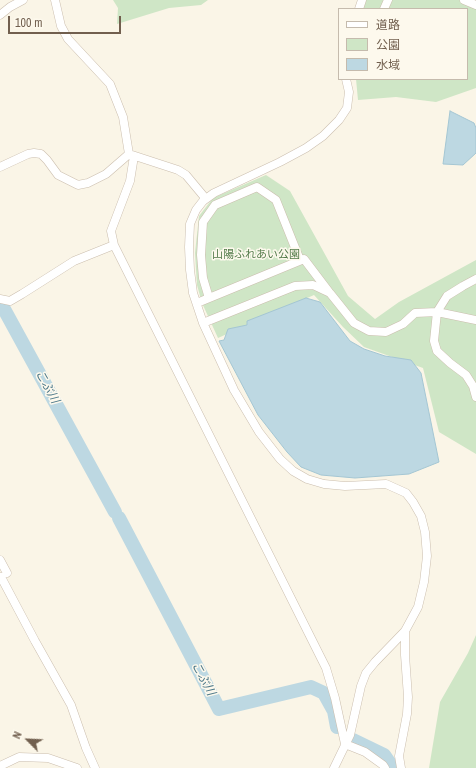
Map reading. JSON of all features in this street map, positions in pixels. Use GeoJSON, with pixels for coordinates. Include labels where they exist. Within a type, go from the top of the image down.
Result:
{"type":"FeatureCollection","features":[{"type":"Feature","properties":{"kind":"street"},"geometry":{"type":"LineString","coordinates":[[0,15],[10,7],[23,0]]}},
{"type":"Feature","properties":{"kind":"street"},"geometry":{"type":"LineString","coordinates":[[55,0],[61,26],[68,39],[110,84],[122,117],[131,155],[130,181],[111,231],[114,245],[326,668],[335,698],[345,744]]}},
{"type":"Feature","properties":{"kind":"street"},"geometry":{"type":"LineString","coordinates":[[464,0],[476,5]]}},
{"type":"Feature","properties":{"kind":"street"},"geometry":{"type":"LineString","coordinates":[[334,768],[350,735],[361,686],[366,673],[405,631],[418,607],[424,582],[427,556],[425,532],[421,516],[406,493],[386,484],[345,486],[324,484],[307,479],[293,471],[280,459],[259,432],[234,390],[203,323],[193,293],[189,247],[190,224],[196,210],[206,199],[214,193],[306,148],[323,136],[339,120],[347,108],[349,92],[346,80]]}},
{"type":"Feature","properties":{"kind":"street"},"geometry":{"type":"LineString","coordinates":[[0,167],[28,154],[41,154],[58,175],[78,185],[88,183],[106,174],[131,155]]}},
{"type":"Feature","properties":{"kind":"street"},"geometry":{"type":"LineString","coordinates":[[131,155],[178,170],[186,175],[206,199]]}},
{"type":"Feature","properties":{"kind":"street"},"geometry":{"type":"LineString","coordinates":[[251,176],[257,187],[276,200],[300,260]]}},
{"type":"Feature","properties":{"kind":"street"},"geometry":{"type":"LineString","coordinates":[[209,298],[203,278],[201,255],[203,222],[215,205],[257,187]]}},
{"type":"Feature","properties":{"kind":"street"},"geometry":{"type":"LineString","coordinates":[[0,298],[10,301],[74,261],[114,245]]}},
{"type":"Feature","properties":{"kind":"street"},"geometry":{"type":"LineString","coordinates":[[197,303],[304,259],[354,323],[370,331],[386,332],[403,324],[415,313],[437,312],[476,320]]}},
{"type":"Feature","properties":{"kind":"street"},"geometry":{"type":"LineString","coordinates":[[476,280],[447,296],[437,312],[434,341],[438,351],[450,363],[466,375],[473,386],[476,398]]}},
{"type":"Feature","properties":{"kind":"street"},"geometry":{"type":"LineString","coordinates":[[203,323],[295,286],[313,285],[330,293]]}},
{"type":"Feature","properties":{"kind":"street"},"geometry":{"type":"LineString","coordinates":[[0,560],[4,575],[35,641],[71,705],[86,748],[95,768]]}},
{"type":"Feature","properties":{"kind":"street"},"geometry":{"type":"LineString","coordinates":[[401,768],[399,756],[407,714],[408,697],[405,631]]}},
{"type":"Feature","properties":{"kind":"street"},"geometry":{"type":"LineString","coordinates":[[345,744],[365,752],[385,768]]}},
{"type":"Feature","properties":{"kind":"street"},"geometry":{"type":"LineString","coordinates":[[0,766],[19,757],[48,758],[77,768]]}},
{"type":"Feature","properties":{"kind":"green space"},"geometry":{"type":"Polygon","coordinates":[[[113,0],[208,0],[201,5],[169,8],[117,24],[118,8],[113,0]]]}},
{"type":"Feature","properties":{"kind":"green space"},"geometry":{"type":"Polygon","coordinates":[[[365,0],[476,0],[476,88],[436,102],[396,97],[358,100],[356,80],[468,80],[468,8],[362,8],[365,0]]]}},
{"type":"Feature","properties":{"kind":"green space","name":"山陽ふれあい公園"},"geometry":{"type":"Polygon","coordinates":[[[266,175],[290,191],[348,296],[375,319],[399,302],[476,260],[476,454],[439,432],[423,368],[364,347],[343,327],[314,295],[218,338],[202,303],[197,285],[195,253],[199,216],[213,198],[266,175]]]}},
{"type":"Feature","properties":{"kind":"green space"},"geometry":{"type":"Polygon","coordinates":[[[476,635],[476,768],[429,768],[440,702],[468,653],[476,635]]]}},
{"type":"Feature","properties":{"kind":"water"},"geometry":{"type":"Polygon","coordinates":[[[450,111],[474,123],[476,128],[476,153],[463,165],[443,164],[450,111]]]}},
{"type":"Feature","properties":{"kind":"water"},"geometry":{"type":"Polygon","coordinates":[[[306,298],[320,302],[350,341],[364,349],[385,356],[411,360],[421,373],[439,462],[409,474],[355,478],[321,475],[301,467],[287,452],[258,415],[219,341],[224,340],[228,329],[247,325],[247,321],[306,298]]]}},
{"type":"Feature","properties":{"kind":"waterway","name":"こぶ川"},"geometry":{"type":"LineString","coordinates":[[0,308],[4,309],[115,512]]}},
{"type":"Feature","properties":{"kind":"waterway","name":"こぶ川"},"geometry":{"type":"LineString","coordinates":[[119,518],[219,709],[311,687],[324,693],[334,711],[337,727]]}},
{"type":"Feature","properties":{"kind":"waterway","name":"こぶ川"},"geometry":{"type":"LineString","coordinates":[[353,740],[384,755],[393,768]]}}]}
